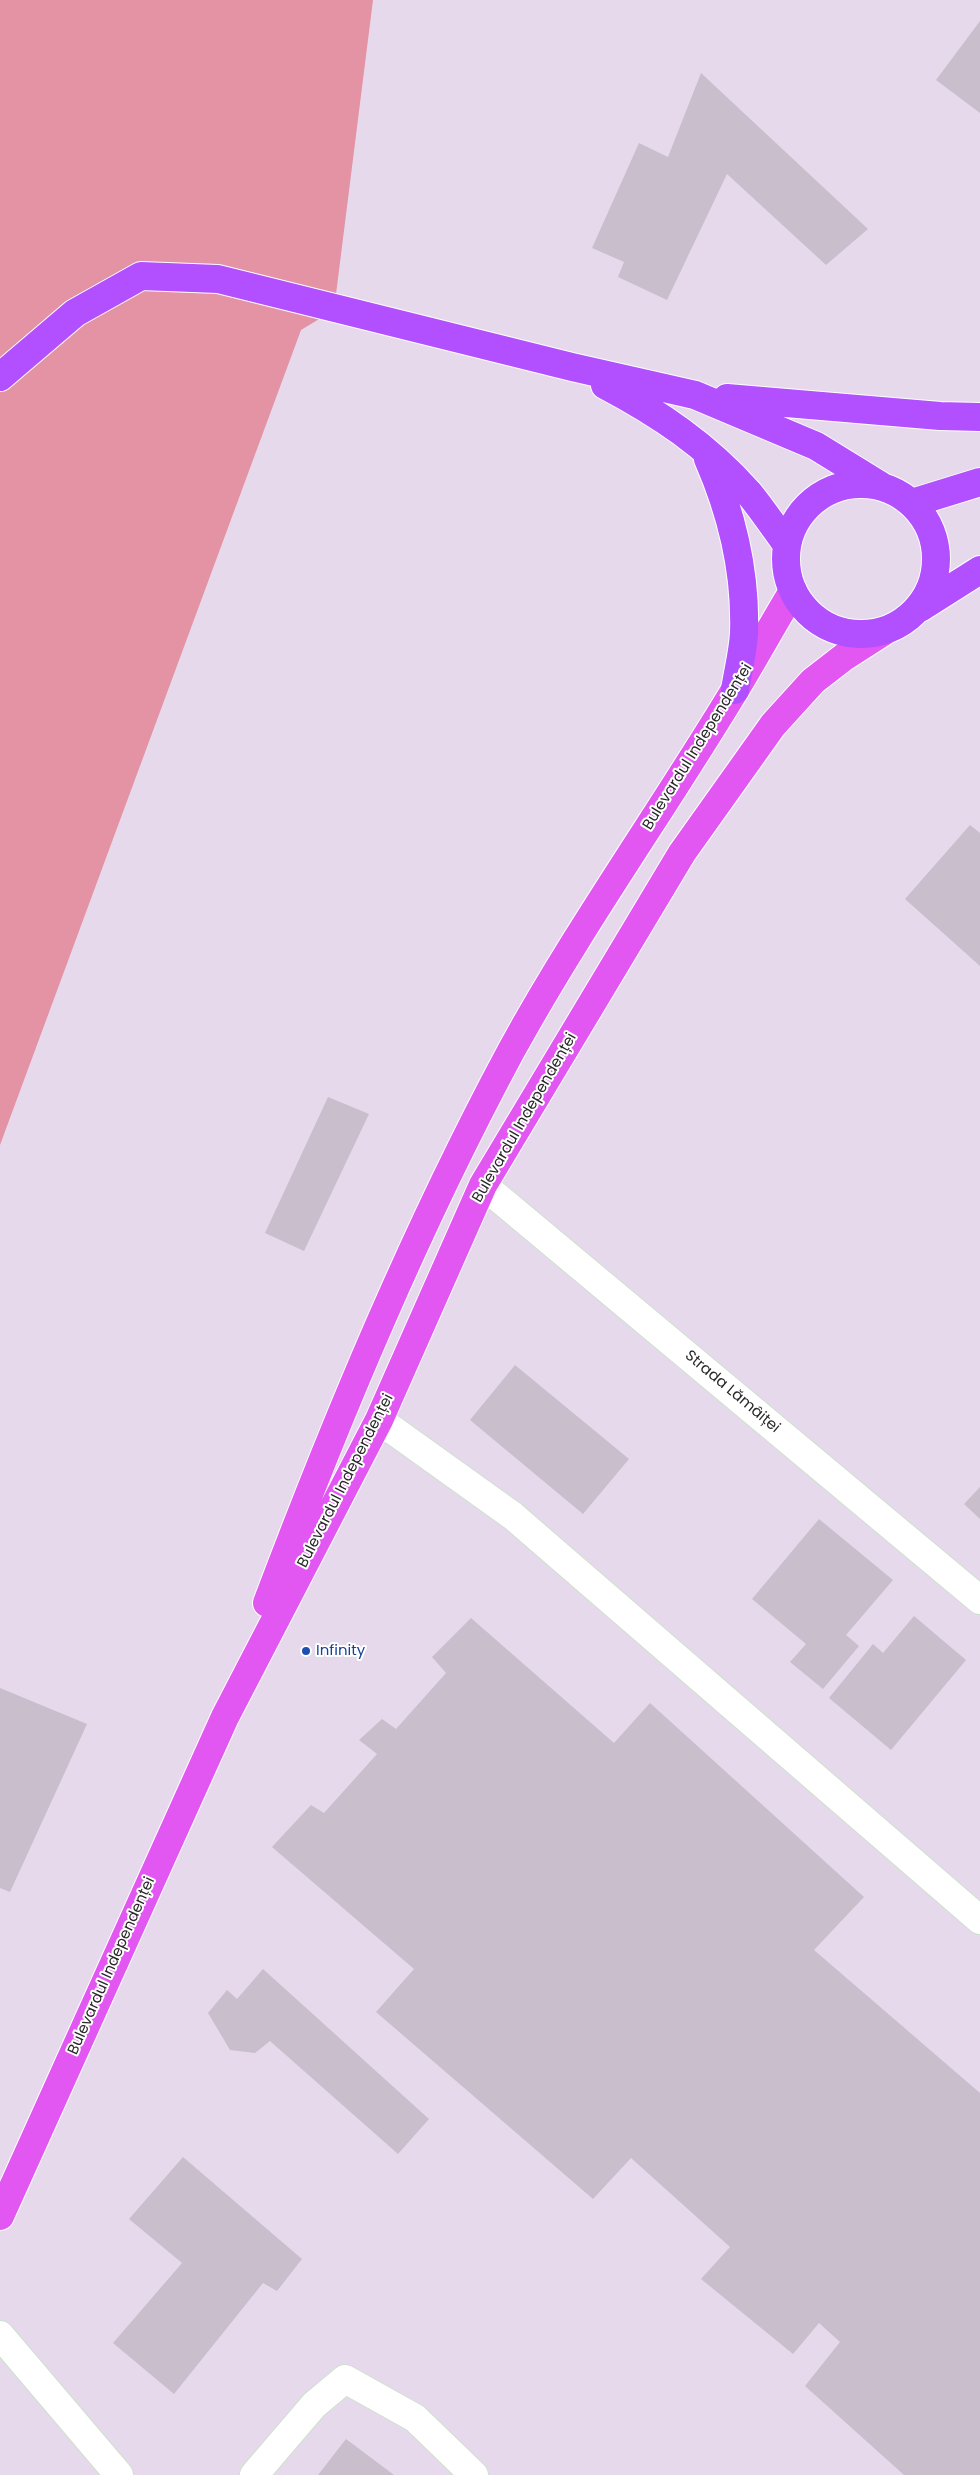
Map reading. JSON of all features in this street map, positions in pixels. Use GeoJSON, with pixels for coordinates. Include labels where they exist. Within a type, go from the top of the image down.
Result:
{"type":"FeatureCollection","features":[{"type":"Feature","properties":{"kind":"highway"},"geometry":{"type":"LineString","coordinates":[[0,377],[75,312],[141,276],[218,279],[572,368],[695,395],[940,416],[980,417]]}},
{"type":"Feature","properties":{"kind":"highway"},"geometry":{"type":"LineString","coordinates":[[572,368],[652,410],[703,449],[748,492],[787,545]]}},
{"type":"Feature","properties":{"kind":"highway"},"geometry":{"type":"LineString","coordinates":[[695,395],[768,424],[816,446],[912,503],[926,521],[936,542],[937,565],[934,580],[920,608]]}},
{"type":"Feature","properties":{"kind":"highway"},"geometry":{"type":"LineString","coordinates":[[703,449],[719,485],[734,534],[743,586],[744,634],[735,690]]}},
{"type":"Feature","properties":{"kind":"highway"},"geometry":{"type":"LineString","coordinates":[[912,503],[980,482]]}},
{"type":"Feature","properties":{"kind":"highway"},"geometry":{"type":"LineString","coordinates":[[881,486],[846,485],[829,491],[814,500],[802,513],[793,528],[787,545],[786,568],[793,590],[804,609],[820,623],[839,632],[861,635],[883,632],[903,623],[920,608],[980,570]]}},
{"type":"Feature","properties":{"kind":"main road","name":"Bulevardul Independenței"},"geometry":{"type":"LineString","coordinates":[[224,1717],[305,1502],[386,1311],[454,1164],[512,1050],[566,958],[735,690],[793,590]]}},
{"type":"Feature","properties":{"kind":"main road","name":"Bulevardul Independenței"},"geometry":{"type":"LineString","coordinates":[[0,2216],[224,1717],[379,1420],[483,1185],[682,853],[773,725],[813,681],[844,657],[883,632]]}},
{"type":"Feature","properties":{"kind":"street","name":"Strada Lămâiței"},"geometry":{"type":"LineString","coordinates":[[483,1185],[980,1600]]}},
{"type":"Feature","properties":{"kind":"street"},"geometry":{"type":"LineString","coordinates":[[379,1420],[512,1516],[980,1920]]}},
{"type":"Feature","properties":{"kind":"street"},"geometry":{"type":"LineString","coordinates":[[0,2335],[119,2475]]}},
{"type":"Feature","properties":{"kind":"street"},"geometry":{"type":"LineString","coordinates":[[254,2475],[314,2405],[345,2379],[415,2418],[474,2475]]}},
{"type":"Feature","properties":{"kind":"shaded area"},"geometry":{"type":"Polygon","coordinates":[[[0,0],[373,0],[334,310],[301,330],[0,1145],[0,0]]]}},
{"type":"Feature","properties":{"kind":"building"},"geometry":{"type":"Polygon","coordinates":[[[980,21],[980,113],[936,80],[980,21]]]}},
{"type":"Feature","properties":{"kind":"building"},"geometry":{"type":"Polygon","coordinates":[[[701,73],[868,229],[826,265],[727,174],[667,300],[618,277],[624,262],[592,248],[639,143],[668,157],[701,73]]]}},
{"type":"Feature","properties":{"kind":"building"},"geometry":{"type":"Polygon","coordinates":[[[970,825],[980,833],[980,966],[905,899],[970,825]]]}},
{"type":"Feature","properties":{"kind":"building"},"geometry":{"type":"Polygon","coordinates":[[[328,1097],[369,1114],[304,1251],[265,1233],[328,1097]]]}},
{"type":"Feature","properties":{"kind":"building"},"geometry":{"type":"Polygon","coordinates":[[[515,1365],[629,1459],[583,1514],[470,1420],[515,1365]]]}},
{"type":"Feature","properties":{"kind":"building"},"geometry":{"type":"Polygon","coordinates":[[[980,1487],[980,1519],[964,1504],[980,1487]]]}},
{"type":"Feature","properties":{"kind":"building"},"geometry":{"type":"Polygon","coordinates":[[[819,1519],[893,1580],[846,1635],[859,1646],[823,1689],[790,1662],[806,1644],[752,1599],[819,1519]]]}},
{"type":"Feature","properties":{"kind":"building"},"geometry":{"type":"Polygon","coordinates":[[[914,1616],[966,1660],[891,1750],[829,1698],[873,1644],[883,1653],[914,1616]]]}},
{"type":"Feature","properties":{"kind":"building"},"geometry":{"type":"Polygon","coordinates":[[[471,1618],[614,1743],[650,1703],[864,1897],[814,1950],[980,2093],[980,2475],[904,2475],[805,2386],[840,2342],[819,2323],[793,2354],[701,2279],[730,2247],[631,2158],[593,2199],[376,2012],[414,1969],[272,1847],[311,1805],[324,1813],[377,1754],[359,1740],[382,1719],[396,1729],[446,1673],[432,1657],[471,1618]]]}},
{"type":"Feature","properties":{"kind":"building"},"geometry":{"type":"Polygon","coordinates":[[[0,1688],[87,1724],[10,1892],[0,1888],[0,1688]]]}},
{"type":"Feature","properties":{"kind":"building"},"geometry":{"type":"Polygon","coordinates":[[[263,1969],[429,2119],[398,2154],[270,2041],[255,2053],[230,2050],[208,2013],[227,1990],[237,1999],[263,1969]]]}},
{"type":"Feature","properties":{"kind":"building"},"geometry":{"type":"Polygon","coordinates":[[[183,2157],[302,2259],[277,2291],[263,2283],[174,2394],[113,2343],[182,2263],[129,2219],[183,2157]]]}},
{"type":"Feature","properties":{"kind":"building"},"geometry":{"type":"Polygon","coordinates":[[[346,2439],[394,2475],[318,2475],[346,2439]]]}},
{"type":"Feature","properties":{"kind":"place","name":"Infinity"},"geometry":{"type":"Point","coordinates":[306,1651]}}]}
